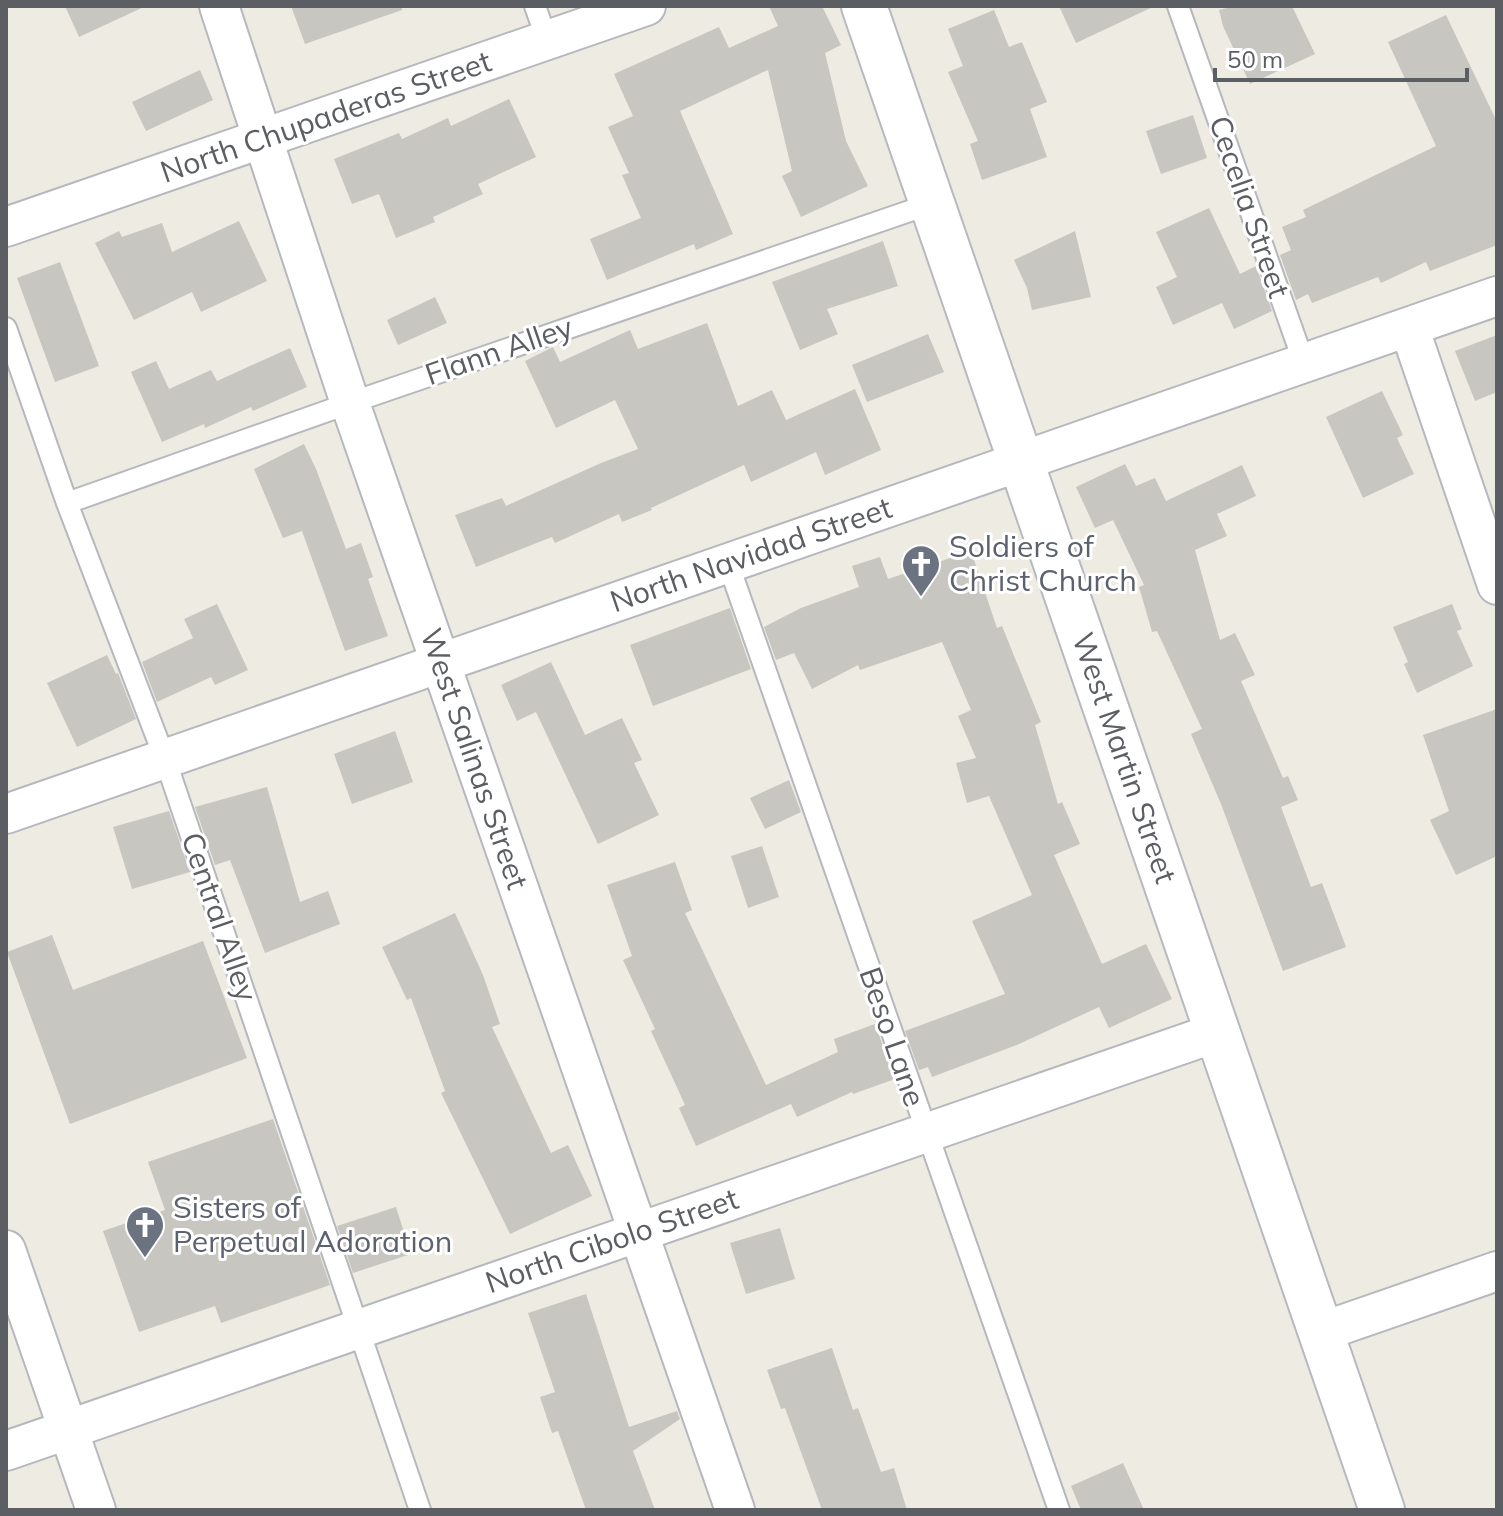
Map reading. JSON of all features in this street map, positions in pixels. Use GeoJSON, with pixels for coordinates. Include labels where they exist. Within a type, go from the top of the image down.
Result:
{"type":"FeatureCollection","features":[{"type":"Feature","properties":{"kind":"main road","name":"West Martin Street"},"geometry":{"type":"LineString","coordinates":[[864,6],[1382,1510]]}},
{"type":"Feature","properties":{"kind":"street","name":"West Salinas Street"},"geometry":{"type":"LineString","coordinates":[[219,6],[350,403],[735,1510]]}},
{"type":"Feature","properties":{"kind":"street","name":"North Chupaderas Street"},"geometry":{"type":"LineString","coordinates":[[6,227],[264,138],[541,23],[646,6]]}},
{"type":"Feature","properties":{"kind":"street","name":"North Navidad Street"},"geometry":{"type":"LineString","coordinates":[[6,814],[1497,296]]}},
{"type":"Feature","properties":{"kind":"street"},"geometry":{"type":"LineString","coordinates":[[1409,327],[1497,585]]}},
{"type":"Feature","properties":{"kind":"street","name":"North Cibolo Street"},"geometry":{"type":"LineString","coordinates":[[6,1451],[1218,1032]]}},
{"type":"Feature","properties":{"kind":"street"},"geometry":{"type":"LineString","coordinates":[[6,1250],[96,1510]]}},
{"type":"Feature","properties":{"kind":"street"},"geometry":{"type":"LineString","coordinates":[[1321,1332],[1497,1271]]}},
{"type":"Feature","properties":{"kind":"lane","name":"Cecelia Street"},"geometry":{"type":"LineString","coordinates":[[1178,6],[1304,363]]}},
{"type":"Feature","properties":{"kind":"lane","name":"Flann Alley"},"geometry":{"type":"LineString","coordinates":[[67,503],[933,203]]}},
{"type":"Feature","properties":{"kind":"lane","name":"Central Alley"},"geometry":{"type":"LineString","coordinates":[[6,328],[67,503],[165,759],[420,1510]]}},
{"type":"Feature","properties":{"kind":"lane","name":"Beso Lane"},"geometry":{"type":"LineString","coordinates":[[728,563],[1059,1510]]}},
{"type":"Feature","properties":{"kind":"building"},"geometry":{"type":"Polygon","coordinates":[[[65,6],[146,6],[79,37],[65,6]]]}},
{"type":"Feature","properties":{"kind":"building"},"geometry":{"type":"Polygon","coordinates":[[[291,6],[402,6],[402,10],[305,44],[291,6]]]}},
{"type":"Feature","properties":{"kind":"building"},"geometry":{"type":"Polygon","coordinates":[[[769,6],[822,6],[841,45],[825,53],[846,141],[868,186],[801,217],[782,176],[792,171],[768,70],[680,111],[733,234],[696,250],[694,244],[607,280],[590,239],[641,218],[622,175],[629,173],[608,127],[633,116],[614,74],[719,27],[729,48],[778,26],[769,6]]]}},
{"type":"Feature","properties":{"kind":"building"},"geometry":{"type":"Polygon","coordinates":[[[1059,6],[1155,6],[1076,43],[1059,6]]]}},
{"type":"Feature","properties":{"kind":"building"},"geometry":{"type":"Polygon","coordinates":[[[1235,6],[1292,6],[1315,54],[1250,84],[1223,26],[1219,10],[1235,6]]]}},
{"type":"Feature","properties":{"kind":"building"},"geometry":{"type":"Polygon","coordinates":[[[994,10],[1009,47],[1022,42],[1047,102],[1030,109],[1047,157],[982,180],[970,144],[978,141],[948,72],[963,66],[948,29],[994,10]]]}},
{"type":"Feature","properties":{"kind":"building"},"geometry":{"type":"Polygon","coordinates":[[[1446,15],[1497,122],[1497,245],[1430,271],[1426,262],[1381,283],[1378,277],[1312,303],[1308,294],[1296,300],[1280,255],[1291,250],[1282,227],[1306,217],[1303,210],[1436,146],[1388,42],[1446,15]]]}},
{"type":"Feature","properties":{"kind":"building"},"geometry":{"type":"Polygon","coordinates":[[[200,70],[213,100],[146,131],[132,102],[200,70]]]}},
{"type":"Feature","properties":{"kind":"building"},"geometry":{"type":"Polygon","coordinates":[[[509,99],[536,157],[478,184],[483,194],[433,217],[435,222],[396,238],[379,194],[352,204],[334,159],[399,133],[402,139],[448,118],[451,126],[509,99]]]}},
{"type":"Feature","properties":{"kind":"building"},"geometry":{"type":"Polygon","coordinates":[[[1193,115],[1207,158],[1161,174],[1146,131],[1193,115]]]}},
{"type":"Feature","properties":{"kind":"building"},"geometry":{"type":"Polygon","coordinates":[[[1209,208],[1240,274],[1256,266],[1272,311],[1234,329],[1222,303],[1173,325],[1156,287],[1177,277],[1156,232],[1209,208]]]}},
{"type":"Feature","properties":{"kind":"building"},"geometry":{"type":"Polygon","coordinates":[[[239,221],[267,281],[201,312],[192,292],[134,320],[95,243],[119,231],[122,237],[162,223],[172,252],[239,221]]]}},
{"type":"Feature","properties":{"kind":"building"},"geometry":{"type":"Polygon","coordinates":[[[1075,231],[1091,297],[1032,310],[1027,288],[1014,260],[1075,231]]]}},
{"type":"Feature","properties":{"kind":"building"},"geometry":{"type":"Polygon","coordinates":[[[883,241],[898,286],[827,309],[838,334],[800,350],[772,282],[883,241]]]}},
{"type":"Feature","properties":{"kind":"building"},"geometry":{"type":"Polygon","coordinates":[[[60,262],[99,366],[55,382],[17,278],[60,262]]]}},
{"type":"Feature","properties":{"kind":"building"},"geometry":{"type":"Polygon","coordinates":[[[435,297],[447,323],[398,345],[387,320],[435,297]]]}},
{"type":"Feature","properties":{"kind":"building"},"geometry":{"type":"Polygon","coordinates":[[[707,323],[738,406],[772,390],[786,420],[855,389],[881,450],[825,475],[816,452],[751,482],[744,465],[622,522],[619,514],[555,543],[552,537],[476,567],[455,515],[502,498],[506,506],[638,449],[615,400],[556,428],[525,361],[553,347],[560,362],[630,330],[638,349],[707,323]]]}},
{"type":"Feature","properties":{"kind":"building"},"geometry":{"type":"Polygon","coordinates":[[[928,334],[944,372],[867,402],[852,365],[928,334]]]}},
{"type":"Feature","properties":{"kind":"building"},"geometry":{"type":"Polygon","coordinates":[[[1497,335],[1497,392],[1475,401],[1455,351],[1497,335]]]}},
{"type":"Feature","properties":{"kind":"building"},"geometry":{"type":"Polygon","coordinates":[[[290,348],[307,387],[253,411],[251,407],[205,428],[204,424],[162,442],[131,372],[156,361],[169,389],[211,370],[217,381],[290,348]]]}},
{"type":"Feature","properties":{"kind":"building"},"geometry":{"type":"Polygon","coordinates":[[[1382,391],[1403,435],[1397,438],[1414,474],[1363,498],[1326,417],[1382,391]]]}},
{"type":"Feature","properties":{"kind":"building"},"geometry":{"type":"Polygon","coordinates":[[[304,444],[346,549],[361,543],[373,577],[368,579],[388,636],[345,651],[302,531],[283,538],[254,469],[304,444]]]}},
{"type":"Feature","properties":{"kind":"building"},"geometry":{"type":"Polygon","coordinates":[[[1125,464],[1136,486],[1155,478],[1166,501],[1242,465],[1256,496],[1217,514],[1227,536],[1195,550],[1220,640],[1235,633],[1255,675],[1241,681],[1283,778],[1288,776],[1298,800],[1281,807],[1311,887],[1322,883],[1346,947],[1283,971],[1221,804],[1191,734],[1202,729],[1157,631],[1152,632],[1139,587],[1144,585],[1113,520],[1095,528],[1076,487],[1125,464]]]}},
{"type":"Feature","properties":{"kind":"building"},"geometry":{"type":"Polygon","coordinates":[[[971,551],[997,628],[1002,626],[1041,722],[1035,725],[1058,804],[1062,802],[1080,844],[1054,855],[1102,964],[1146,944],[1172,999],[1109,1028],[1099,1007],[1019,1044],[932,1077],[928,1067],[919,1070],[905,1031],[1005,994],[972,921],[1032,895],[989,796],[967,803],[956,763],[976,758],[958,716],[971,710],[942,642],[860,670],[858,665],[812,689],[794,653],[776,660],[764,627],[801,608],[859,587],[852,566],[880,557],[888,579],[971,551]]]}},
{"type":"Feature","properties":{"kind":"building"},"geometry":{"type":"Polygon","coordinates":[[[217,604],[248,670],[215,685],[211,677],[157,702],[142,662],[193,638],[184,619],[217,604]]]}},
{"type":"Feature","properties":{"kind":"building"},"geometry":{"type":"Polygon","coordinates":[[[1452,604],[1462,629],[1457,631],[1473,666],[1417,693],[1393,627],[1452,604]]]}},
{"type":"Feature","properties":{"kind":"building"},"geometry":{"type":"Polygon","coordinates":[[[730,608],[751,669],[653,706],[630,645],[730,608]]]}},
{"type":"Feature","properties":{"kind":"building"},"geometry":{"type":"Polygon","coordinates":[[[107,655],[118,673],[136,719],[77,747],[47,683],[107,655]]]}},
{"type":"Feature","properties":{"kind":"building"},"geometry":{"type":"Polygon","coordinates":[[[551,662],[585,735],[622,718],[642,760],[634,763],[659,815],[598,844],[536,712],[517,721],[501,685],[551,662]]]}},
{"type":"Feature","properties":{"kind":"building"},"geometry":{"type":"Polygon","coordinates":[[[1497,709],[1497,856],[1456,875],[1430,820],[1449,811],[1423,735],[1497,709]]]}},
{"type":"Feature","properties":{"kind":"building"},"geometry":{"type":"Polygon","coordinates":[[[395,731],[413,782],[352,804],[334,754],[395,731]]]}},
{"type":"Feature","properties":{"kind":"building"},"geometry":{"type":"Polygon","coordinates":[[[789,780],[801,812],[765,829],[750,798],[789,780]]]}},
{"type":"Feature","properties":{"kind":"building"},"geometry":{"type":"Polygon","coordinates":[[[267,787],[300,902],[328,891],[340,924],[265,953],[230,860],[215,865],[195,807],[267,787]]]}},
{"type":"Feature","properties":{"kind":"building"},"geometry":{"type":"Polygon","coordinates":[[[169,811],[190,872],[132,889],[113,827],[169,811]]]}},
{"type":"Feature","properties":{"kind":"building"},"geometry":{"type":"Polygon","coordinates":[[[762,846],[779,897],[748,908],[731,856],[762,846]]]}},
{"type":"Feature","properties":{"kind":"building"},"geometry":{"type":"Polygon","coordinates":[[[675,862],[692,910],[685,913],[766,1085],[838,1052],[834,1039],[875,1024],[895,1079],[852,1092],[797,1117],[791,1104],[696,1146],[679,1108],[685,1105],[623,960],[632,956],[607,885],[675,862]]]}},
{"type":"Feature","properties":{"kind":"building"},"geometry":{"type":"Polygon","coordinates":[[[455,913],[483,975],[500,1024],[492,1027],[551,1153],[568,1145],[592,1196],[510,1234],[441,1093],[445,1091],[411,998],[407,1000],[382,947],[455,913]]]}},
{"type":"Feature","properties":{"kind":"building"},"geometry":{"type":"Polygon","coordinates":[[[52,935],[73,990],[203,941],[247,1058],[70,1124],[7,952],[52,935]]]}},
{"type":"Feature","properties":{"kind":"building"},"geometry":{"type":"Polygon","coordinates":[[[273,1119],[330,1285],[221,1323],[215,1306],[139,1332],[103,1231],[165,1210],[148,1162],[273,1119]]]}},
{"type":"Feature","properties":{"kind":"building"},"geometry":{"type":"Polygon","coordinates":[[[396,1207],[411,1254],[353,1273],[337,1226],[396,1207]]]}},
{"type":"Feature","properties":{"kind":"building"},"geometry":{"type":"Polygon","coordinates":[[[780,1228],[795,1279],[746,1294],[730,1243],[780,1228]]]}},
{"type":"Feature","properties":{"kind":"building"},"geometry":{"type":"Polygon","coordinates":[[[586,1294],[629,1427],[677,1411],[680,1419],[633,1451],[655,1510],[586,1510],[558,1431],[552,1433],[540,1397],[555,1392],[528,1313],[586,1294]]]}},
{"type":"Feature","properties":{"kind":"building"},"geometry":{"type":"Polygon","coordinates":[[[832,1348],[853,1410],[858,1408],[881,1472],[894,1468],[907,1510],[822,1510],[785,1408],[781,1409],[767,1370],[832,1348]]]}},
{"type":"Feature","properties":{"kind":"building"},"geometry":{"type":"Polygon","coordinates":[[[1123,1463],[1144,1510],[1081,1510],[1071,1486],[1123,1463]]]}},
{"type":"Feature","properties":{"kind":"place","name":"Soldiers of Christ Church"},"geometry":{"type":"Point","coordinates":[921,598]}},
{"type":"Feature","properties":{"kind":"place","name":"Sisters of Perpetual Adoration"},"geometry":{"type":"Point","coordinates":[145,1259]}}]}
